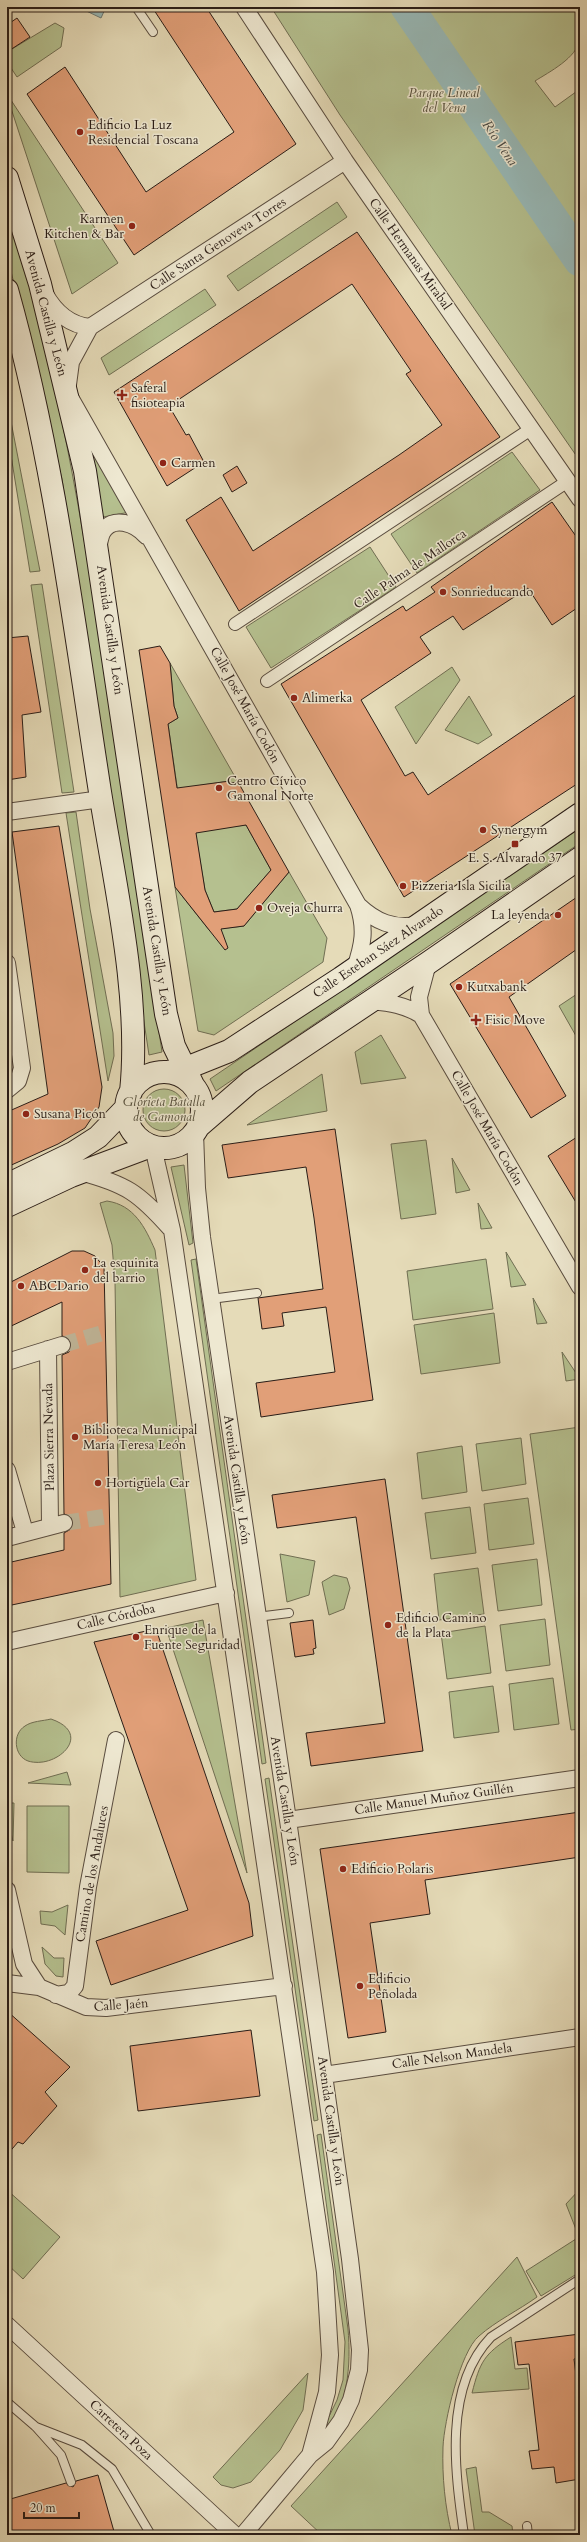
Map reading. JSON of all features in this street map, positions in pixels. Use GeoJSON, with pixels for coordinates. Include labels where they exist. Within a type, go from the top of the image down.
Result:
{"type":"FeatureCollection","features":[{"type":"Feature","properties":{"kind":"main road","name":"Avenida Castilla y León"},"geometry":{"type":"LineString","coordinates":[[7,178],[40,284],[85,471],[98,549],[166,1014],[181,1075]]}},
{"type":"Feature","properties":{"kind":"main road"},"geometry":{"type":"LineString","coordinates":[[7,290],[11,322],[37,405],[52,481],[127,969],[134,1051],[129,1100],[131,1129],[140,1140],[152,1146]]}},
{"type":"Feature","properties":{"kind":"main road","name":"Calle Esteban Sáez Alvarado"},"geometry":{"type":"LineString","coordinates":[[181,1075],[229,1051],[421,924],[580,814]]}},
{"type":"Feature","properties":{"kind":"main road"},"geometry":{"type":"LineString","coordinates":[[7,1206],[80,1172],[152,1146],[176,1146],[250,1082],[428,963],[580,858]]}},
{"type":"Feature","properties":{"kind":"main road"},"geometry":{"type":"LineString","coordinates":[[171,1035],[184,1046],[197,1052],[229,1051]]}},
{"type":"Feature","properties":{"kind":"main road"},"geometry":{"type":"LineString","coordinates":[[7,1185],[74,1153],[98,1137],[129,1100],[146,1076],[181,1075],[202,1105],[196,1130]]}},
{"type":"Feature","properties":{"kind":"street","name":"Calle Hermanas Mirabal"},"geometry":{"type":"LineString","coordinates":[[244,7],[345,161],[580,499]]}},
{"type":"Feature","properties":{"kind":"street","name":"Calle Santa Genoveva Torres"},"geometry":{"type":"LineString","coordinates":[[67,392],[71,362],[90,327],[345,161]]}},
{"type":"Feature","properties":{"kind":"street"},"geometry":{"type":"LineString","coordinates":[[40,284],[51,304],[64,316],[73,323],[90,327]]}},
{"type":"Feature","properties":{"kind":"street","name":"Calle José María Codón"},"geometry":{"type":"LineString","coordinates":[[67,392],[358,906],[364,929],[364,941],[355,968]]}},
{"type":"Feature","properties":{"kind":"street"},"geometry":{"type":"LineString","coordinates":[[235,624],[531,428]]}},
{"type":"Feature","properties":{"kind":"street","name":"Calle Palma de Mallorca"},"geometry":{"type":"LineString","coordinates":[[267,681],[568,481]]}},
{"type":"Feature","properties":{"kind":"street","name":"Calle José María Codón"},"geometry":{"type":"LineString","coordinates":[[98,549],[103,532],[112,524],[124,522],[137,528],[155,546]]}},
{"type":"Feature","properties":{"kind":"street"},"geometry":{"type":"LineString","coordinates":[[7,812],[101,799]]}},
{"type":"Feature","properties":{"kind":"street","name":"Calle José María Codón"},"geometry":{"type":"LineString","coordinates":[[358,906],[380,922],[392,926],[421,924]]}},
{"type":"Feature","properties":{"kind":"street"},"geometry":{"type":"LineString","coordinates":[[7,963],[22,1068],[18,1081],[7,1090]]}},
{"type":"Feature","properties":{"kind":"street","name":"Calle José María Codón"},"geometry":{"type":"LineString","coordinates":[[428,963],[419,997],[421,1015],[580,1287]]}},
{"type":"Feature","properties":{"kind":"street"},"geometry":{"type":"LineString","coordinates":[[372,1001],[393,1003],[409,1008],[421,1015]]}},
{"type":"Feature","properties":{"kind":"street","name":"Avenida Castilla y León"},"geometry":{"type":"LineString","coordinates":[[196,1130],[197,1188],[211,1299],[288,1820],[352,2273],[360,2350],[359,2370],[351,2400],[341,2421],[326,2442],[310,2455],[243,2535]]}},
{"type":"Feature","properties":{"kind":"street","name":"Avenida Castilla y León"},"geometry":{"type":"LineString","coordinates":[[152,1146],[172,1230],[310,2161],[330,2325],[330,2355],[327,2392],[310,2455]]}},
{"type":"Feature","properties":{"kind":"street"},"geometry":{"type":"LineString","coordinates":[[80,1172],[115,1182],[130,1189],[142,1197],[172,1230]]}},
{"type":"Feature","properties":{"kind":"street","name":"Plaza Sierra Nevada"},"geometry":{"type":"LineString","coordinates":[[7,1362],[55,1347],[57,1524],[7,1538]]}},
{"type":"Feature","properties":{"kind":"street"},"geometry":{"type":"LineString","coordinates":[[7,1470],[25,1532]]}},
{"type":"Feature","properties":{"kind":"street","name":"Calle Córdoba"},"geometry":{"type":"LineString","coordinates":[[7,1642],[226,1593]]}},
{"type":"Feature","properties":{"kind":"street","name":"Camino de los Andaluces"},"geometry":{"type":"LineString","coordinates":[[56,1995],[69,1993],[75,1986],[88,1886],[116,1740]]}},
{"type":"Feature","properties":{"kind":"street","name":"Calle Manuel Muñoz Guillén"},"geometry":{"type":"LineString","coordinates":[[288,1820],[580,1778]]}},
{"type":"Feature","properties":{"kind":"street"},"geometry":{"type":"LineString","coordinates":[[7,1890],[24,1964],[39,1987]]}},
{"type":"Feature","properties":{"kind":"street"},"geometry":{"type":"LineString","coordinates":[[7,1984],[39,1987]]}},
{"type":"Feature","properties":{"kind":"street","name":"Calle Jaén"},"geometry":{"type":"LineString","coordinates":[[39,1987],[86,2007],[106,2008],[284,1986]]}},
{"type":"Feature","properties":{"kind":"street","name":"Calle Nelson Mandela"},"geometry":{"type":"LineString","coordinates":[[324,2075],[580,2037]]}},
{"type":"Feature","properties":{"kind":"street","name":"Carretera Poza"},"geometry":{"type":"LineString","coordinates":[[7,2325],[235,2535]]}},
{"type":"Feature","properties":{"kind":"lane"},"geometry":{"type":"LineString","coordinates":[[136,7],[153,32]]}},
{"type":"Feature","properties":{"kind":"lane"},"geometry":{"type":"LineString","coordinates":[[211,1299],[257,1293]]}},
{"type":"Feature","properties":{"kind":"lane"},"geometry":{"type":"LineString","coordinates":[[257,1617],[289,1613]]}},
{"type":"Feature","properties":{"kind":"lane"},"geometry":{"type":"LineString","coordinates":[[464,2535],[454,2457],[459,2412],[470,2366],[479,2349],[491,2337],[580,2279]]}},
{"type":"Feature","properties":{"kind":"lane"},"geometry":{"type":"LineString","coordinates":[[7,2402],[36,2427],[61,2455],[71,2482]]}},
{"type":"Feature","properties":{"kind":"lane"},"geometry":{"type":"LineString","coordinates":[[36,2427],[82,2445],[112,2469],[150,2535]]}},
{"type":"Feature","properties":{"kind":"green space","name":"Parque Lineal del Vena"},"geometry":{"type":"Polygon","coordinates":[[[271,7],[580,7],[580,39],[578,46],[562,64],[535,81],[555,107],[580,89],[580,461],[340,115],[271,7]]]}},
{"type":"Feature","properties":{"kind":"green space"},"geometry":{"type":"Polygon","coordinates":[[[55,23],[64,28],[61,47],[17,77],[7,62],[7,52],[55,23]]]}},
{"type":"Feature","properties":{"kind":"green space"},"geometry":{"type":"Polygon","coordinates":[[[7,94],[118,263],[72,294],[7,96],[7,94]]]}},
{"type":"Feature","properties":{"kind":"green space"},"geometry":{"type":"Polygon","coordinates":[[[337,202],[347,217],[238,291],[227,276],[337,202]]]}},
{"type":"Feature","properties":{"kind":"green space"},"geometry":{"type":"Polygon","coordinates":[[[7,209],[25,267],[40,326],[67,445],[78,505],[107,685],[162,1052],[149,1055],[62,479],[7,255],[7,209]]]}},
{"type":"Feature","properties":{"kind":"green space"},"geometry":{"type":"Polygon","coordinates":[[[205,289],[216,305],[109,375],[101,358],[205,289]]]}},
{"type":"Feature","properties":{"kind":"green space"},"geometry":{"type":"Polygon","coordinates":[[[7,401],[40,571],[30,572],[7,431],[7,401]]]}},
{"type":"Feature","properties":{"kind":"green space"},"geometry":{"type":"Polygon","coordinates":[[[86,436],[130,512],[103,517],[86,436]]]}},
{"type":"Feature","properties":{"kind":"green space"},"geometry":{"type":"Polygon","coordinates":[[[512,452],[540,490],[417,573],[391,534],[512,452]]]}},
{"type":"Feature","properties":{"kind":"green space"},"geometry":{"type":"Polygon","coordinates":[[[370,547],[396,587],[271,668],[246,627],[370,547]]]}},
{"type":"Feature","properties":{"kind":"green space"},"geometry":{"type":"Polygon","coordinates":[[[42,584],[74,792],[62,793],[31,585],[42,584]]]}},
{"type":"Feature","properties":{"kind":"green space"},"geometry":{"type":"Polygon","coordinates":[[[170,663],[238,782],[231,783],[230,781],[196,786],[178,793],[168,724],[178,718],[174,706],[170,663]]]}},
{"type":"Feature","properties":{"kind":"green space"},"geometry":{"type":"Polygon","coordinates":[[[452,667],[460,680],[416,744],[395,707],[452,667]]]}},
{"type":"Feature","properties":{"kind":"green space"},"geometry":{"type":"Polygon","coordinates":[[[469,696],[492,735],[478,744],[445,730],[469,696]]]}},
{"type":"Feature","properties":{"kind":"green space"},"geometry":{"type":"Polygon","coordinates":[[[76,812],[90,909],[113,1033],[114,1056],[108,1081],[66,813],[76,812]]]}},
{"type":"Feature","properties":{"kind":"green space"},"geometry":{"type":"Polygon","coordinates":[[[246,825],[271,870],[237,909],[214,912],[205,890],[195,831],[246,825]]]}},
{"type":"Feature","properties":{"kind":"green space"},"geometry":{"type":"Polygon","coordinates":[[[580,828],[580,843],[216,1091],[210,1079],[580,828]]]}},
{"type":"Feature","properties":{"kind":"green space"},"geometry":{"type":"Polygon","coordinates":[[[289,872],[327,938],[323,962],[214,1035],[198,1031],[175,887],[209,930],[244,926],[289,872]]]}},
{"type":"Feature","properties":{"kind":"green space"},"geometry":{"type":"Polygon","coordinates":[[[580,992],[580,1043],[559,1006],[580,992]]]}},
{"type":"Feature","properties":{"kind":"green space"},"geometry":{"type":"Polygon","coordinates":[[[381,1035],[406,1078],[361,1084],[355,1052],[381,1035]]]}},
{"type":"Feature","properties":{"kind":"green space"},"geometry":{"type":"Polygon","coordinates":[[[322,1074],[327,1111],[247,1125],[322,1074]]]}},
{"type":"Feature","properties":{"kind":"green space","name":"Glorieta Batalla de Gamonal"},"geometry":{"type":"Polygon","coordinates":[[[160,1089],[168,1089],[176,1092],[182,1098],[185,1110],[182,1122],[176,1128],[168,1131],[160,1131],[152,1128],[146,1122],[143,1114],[143,1106],[146,1098],[152,1092],[160,1089]]]}},
{"type":"Feature","properties":{"kind":"green space"},"geometry":{"type":"Polygon","coordinates":[[[426,1140],[436,1214],[401,1219],[391,1144],[426,1140]]]}},
{"type":"Feature","properties":{"kind":"green space"},"geometry":{"type":"Polygon","coordinates":[[[452,1158],[470,1190],[456,1193],[452,1158]]]}},
{"type":"Feature","properties":{"kind":"green space"},"geometry":{"type":"Polygon","coordinates":[[[184,1165],[193,1243],[189,1245],[171,1167],[184,1165]]]}},
{"type":"Feature","properties":{"kind":"green space"},"geometry":{"type":"Polygon","coordinates":[[[107,1201],[124,1207],[137,1218],[143,1225],[155,1250],[196,1580],[120,1597],[115,1282],[112,1245],[100,1203],[107,1201]]]}},
{"type":"Feature","properties":{"kind":"green space"},"geometry":{"type":"Polygon","coordinates":[[[478,1203],[492,1228],[481,1229],[478,1203]]]}},
{"type":"Feature","properties":{"kind":"green space"},"geometry":{"type":"Polygon","coordinates":[[[506,1252],[526,1285],[511,1287],[506,1252]]]}},
{"type":"Feature","properties":{"kind":"green space"},"geometry":{"type":"Polygon","coordinates":[[[196,1259],[266,1763],[262,1764],[191,1260],[196,1259]]]}},
{"type":"Feature","properties":{"kind":"green space"},"geometry":{"type":"Polygon","coordinates":[[[486,1259],[493,1309],[413,1320],[407,1271],[486,1259]]]}},
{"type":"Feature","properties":{"kind":"green space"},"geometry":{"type":"Polygon","coordinates":[[[533,1298],[547,1323],[537,1324],[533,1298]]]}},
{"type":"Feature","properties":{"kind":"green space"},"geometry":{"type":"Polygon","coordinates":[[[494,1313],[500,1363],[421,1374],[414,1325],[494,1313]]]}},
{"type":"Feature","properties":{"kind":"green space"},"geometry":{"type":"Polygon","coordinates":[[[562,1352],[580,1379],[566,1381],[562,1352]]]}},
{"type":"Feature","properties":{"kind":"green space"},"geometry":{"type":"Polygon","coordinates":[[[580,1427],[580,1729],[571,1730],[530,1434],[580,1427]]]}},
{"type":"Feature","properties":{"kind":"green space"},"geometry":{"type":"Polygon","coordinates":[[[521,1438],[526,1484],[482,1491],[476,1444],[521,1438]]]}},
{"type":"Feature","properties":{"kind":"green space"},"geometry":{"type":"Polygon","coordinates":[[[462,1446],[467,1492],[422,1499],[417,1453],[462,1446]]]}},
{"type":"Feature","properties":{"kind":"green space"},"geometry":{"type":"Polygon","coordinates":[[[528,1498],[534,1544],[489,1550],[484,1504],[528,1498]]]}},
{"type":"Feature","properties":{"kind":"green space"},"geometry":{"type":"Polygon","coordinates":[[[470,1507],[476,1553],[431,1559],[425,1513],[470,1507]]]}},
{"type":"Feature","properties":{"kind":"green space"},"geometry":{"type":"Polygon","coordinates":[[[280,1554],[315,1561],[309,1595],[287,1602],[280,1554]]]}},
{"type":"Feature","properties":{"kind":"green space"},"geometry":{"type":"Polygon","coordinates":[[[537,1559],[542,1605],[498,1611],[492,1565],[537,1559]]]}},
{"type":"Feature","properties":{"kind":"green space"},"geometry":{"type":"Polygon","coordinates":[[[478,1568],[484,1614],[439,1620],[434,1574],[478,1568]]]}},
{"type":"Feature","properties":{"kind":"green space"},"geometry":{"type":"Polygon","coordinates":[[[334,1575],[347,1578],[350,1588],[344,1609],[329,1615],[322,1582],[334,1575]]]}},
{"type":"Feature","properties":{"kind":"green space"},"geometry":{"type":"Polygon","coordinates":[[[545,1619],[550,1665],[506,1671],[500,1625],[545,1619]]]}},
{"type":"Feature","properties":{"kind":"green space"},"geometry":{"type":"Polygon","coordinates":[[[203,1620],[247,1873],[166,1628],[203,1620]]]}},
{"type":"Feature","properties":{"kind":"green space"},"geometry":{"type":"Polygon","coordinates":[[[485,1626],[491,1673],[447,1679],[441,1633],[485,1626]]]}},
{"type":"Feature","properties":{"kind":"green space"},"geometry":{"type":"Polygon","coordinates":[[[553,1678],[559,1724],[514,1730],[509,1684],[553,1678]]]}},
{"type":"Feature","properties":{"kind":"green space"},"geometry":{"type":"Polygon","coordinates":[[[493,1686],[499,1732],[454,1738],[449,1692],[493,1686]]]}},
{"type":"Feature","properties":{"kind":"green space"},"geometry":{"type":"Polygon","coordinates":[[[51,1719],[64,1725],[70,1733],[70,1741],[66,1749],[59,1756],[50,1760],[39,1762],[28,1761],[23,1758],[17,1750],[16,1745],[18,1734],[25,1726],[31,1723],[51,1719]]]}},
{"type":"Feature","properties":{"kind":"green space"},"geometry":{"type":"Polygon","coordinates":[[[67,1772],[71,1785],[28,1783],[67,1772]]]}},
{"type":"Feature","properties":{"kind":"green space"},"geometry":{"type":"Polygon","coordinates":[[[269,1778],[318,2120],[314,2121],[265,1779],[269,1778]]]}},
{"type":"Feature","properties":{"kind":"green space"},"geometry":{"type":"Polygon","coordinates":[[[7,1803],[14,1803],[13,1841],[7,1817],[7,1803]]]}},
{"type":"Feature","properties":{"kind":"green space"},"geometry":{"type":"Polygon","coordinates":[[[27,1806],[69,1806],[69,1873],[27,1872],[27,1806]]]}},
{"type":"Feature","properties":{"kind":"green space"},"geometry":{"type":"Polygon","coordinates":[[[68,1905],[65,1935],[55,1926],[41,1924],[40,1911],[52,1912],[68,1905]]]}},
{"type":"Feature","properties":{"kind":"green space"},"geometry":{"type":"Polygon","coordinates":[[[42,1947],[54,1958],[64,1958],[63,1977],[56,1976],[45,1964],[42,1947]]]}},
{"type":"Feature","properties":{"kind":"green space"},"geometry":{"type":"Polygon","coordinates":[[[321,2134],[348,2329],[349,2357],[346,2386],[337,2414],[330,2425],[320,2435],[337,2400],[343,2380],[345,2342],[317,2135],[321,2134]]]}},
{"type":"Feature","properties":{"kind":"green space"},"geometry":{"type":"Polygon","coordinates":[[[580,2189],[580,2272],[541,2296],[526,2271],[579,2237],[566,2204],[580,2189]]]}},
{"type":"Feature","properties":{"kind":"green space"},"geometry":{"type":"Polygon","coordinates":[[[7,2190],[60,2237],[23,2279],[7,2264],[7,2190]]]}},
{"type":"Feature","properties":{"kind":"green space"},"geometry":{"type":"Polygon","coordinates":[[[517,2257],[537,2297],[500,2320],[479,2336],[472,2344],[454,2388],[446,2421],[443,2447],[444,2492],[452,2535],[322,2535],[291,2506],[517,2257]]]}},
{"type":"Feature","properties":{"kind":"green space"},"geometry":{"type":"Polygon","coordinates":[[[511,2337],[515,2369],[527,2368],[529,2389],[472,2393],[484,2360],[489,2354],[511,2337]]]}},
{"type":"Feature","properties":{"kind":"green space"},"geometry":{"type":"Polygon","coordinates":[[[308,2373],[303,2410],[280,2450],[251,2482],[233,2488],[221,2485],[213,2477],[308,2373]]]}},
{"type":"Feature","properties":{"kind":"green space"},"geometry":{"type":"Polygon","coordinates":[[[476,2467],[482,2512],[489,2512],[512,2526],[513,2535],[475,2535],[466,2469],[476,2467]]]}},
{"type":"Feature","properties":{"kind":"water"},"geometry":{"type":"Polygon","coordinates":[[[78,7],[106,7],[101,18],[78,7]]]}},
{"type":"Feature","properties":{"kind":"building","name":"Edificio La Luz Residencial Toscana"},"geometry":{"type":"Polygon","coordinates":[[[152,7],[206,7],[296,144],[134,255],[27,94],[65,67],[146,192],[234,132],[152,7]]]}},
{"type":"Feature","properties":{"kind":"building"},"geometry":{"type":"Polygon","coordinates":[[[17,18],[30,37],[7,52],[7,25],[17,18]]]}},
{"type":"Feature","properties":{"kind":"building"},"geometry":{"type":"Polygon","coordinates":[[[357,232],[500,437],[239,611],[186,520],[221,497],[253,551],[442,425],[406,374],[411,371],[352,284],[169,406],[186,435],[189,434],[204,462],[167,486],[114,392],[357,232]]]}},
{"type":"Feature","properties":{"kind":"building"},"geometry":{"type":"Polygon","coordinates":[[[237,466],[247,483],[232,492],[223,475],[237,466]]]}},
{"type":"Feature","properties":{"kind":"building"},"geometry":{"type":"Polygon","coordinates":[[[552,502],[580,542],[580,606],[552,625],[528,588],[463,630],[453,616],[420,637],[431,653],[361,700],[405,776],[413,772],[428,795],[580,692],[580,782],[404,897],[281,684],[403,606],[406,611],[435,592],[431,587],[552,502]]]}},
{"type":"Feature","properties":{"kind":"building"},"geometry":{"type":"Polygon","coordinates":[[[28,636],[41,712],[22,715],[26,777],[7,780],[7,638],[28,636]]]}},
{"type":"Feature","properties":{"kind":"building","name":"Centro Cívico Gamonal Norte"},"geometry":{"type":"Polygon","coordinates":[[[160,646],[170,663],[174,706],[178,718],[168,724],[177,788],[230,781],[231,783],[238,782],[289,872],[244,926],[221,929],[228,948],[225,950],[175,887],[139,650],[160,646]],[[246,825],[196,833],[205,890],[214,912],[237,909],[271,870],[246,825]]]}},
{"type":"Feature","properties":{"kind":"building"},"geometry":{"type":"Polygon","coordinates":[[[59,826],[102,1087],[99,1107],[85,1128],[58,1144],[7,1167],[7,1112],[48,1094],[12,832],[59,826]]]}},
{"type":"Feature","properties":{"kind":"building"},"geometry":{"type":"Polygon","coordinates":[[[580,895],[580,947],[509,997],[566,1096],[531,1118],[450,984],[580,895]]]}},
{"type":"Feature","properties":{"kind":"building"},"geometry":{"type":"Polygon","coordinates":[[[335,1129],[373,1400],[261,1417],[256,1383],[335,1372],[326,1307],[282,1313],[284,1326],[262,1329],[258,1298],[323,1289],[314,1218],[306,1167],[228,1178],[222,1145],[335,1129]]]}},
{"type":"Feature","properties":{"kind":"building"},"geometry":{"type":"Polygon","coordinates":[[[580,1135],[580,1209],[548,1156],[580,1135]]]}},
{"type":"Feature","properties":{"kind":"building"},"geometry":{"type":"Polygon","coordinates":[[[72,1251],[84,1251],[95,1256],[104,1267],[111,1584],[7,1606],[7,1563],[64,1550],[64,1533],[71,1529],[73,1521],[70,1516],[64,1514],[62,1355],[69,1352],[71,1347],[69,1338],[62,1336],[62,1302],[7,1328],[7,1284],[72,1251]]]}},
{"type":"Feature","properties":{"kind":"building","name":"Edificio Camino de la Plata"},"geometry":{"type":"Polygon","coordinates":[[[385,1479],[423,1751],[311,1766],[306,1733],[385,1723],[356,1517],[277,1528],[272,1495],[385,1479]]]}},
{"type":"Feature","properties":{"kind":"building"},"geometry":{"type":"Polygon","coordinates":[[[313,1620],[316,1648],[313,1649],[314,1654],[295,1657],[290,1623],[313,1620]]]}},
{"type":"Feature","properties":{"kind":"building"},"geometry":{"type":"Polygon","coordinates":[[[156,1629],[249,1903],[253,1936],[111,1985],[96,1941],[188,1910],[94,1642],[156,1629]]]}},
{"type":"Feature","properties":{"kind":"building"},"geometry":{"type":"Polygon","coordinates":[[[580,1812],[580,1857],[425,1880],[430,1914],[370,1923],[386,2032],[348,2038],[320,1849],[580,1812]]]}},
{"type":"Feature","properties":{"kind":"building"},"geometry":{"type":"Polygon","coordinates":[[[7,2011],[70,2067],[45,2092],[57,2106],[23,2144],[18,2142],[7,2155],[7,2011]]]}},
{"type":"Feature","properties":{"kind":"building"},"geometry":{"type":"Polygon","coordinates":[[[251,2030],[260,2096],[138,2111],[130,2046],[251,2030]]]}},
{"type":"Feature","properties":{"kind":"building"},"geometry":{"type":"Polygon","coordinates":[[[580,2334],[580,2358],[574,2359],[580,2408],[580,2479],[556,2483],[554,2467],[532,2469],[529,2451],[539,2450],[529,2364],[518,2365],[515,2342],[580,2334]]]}},
{"type":"Feature","properties":{"kind":"building"},"geometry":{"type":"Polygon","coordinates":[[[98,2475],[115,2535],[7,2535],[7,2500],[66,2483],[73,2487],[76,2481],[98,2475]]]}},
{"type":"Feature","properties":{"kind":"waterway","name":"Río Vena"},"geometry":{"type":"LineString","coordinates":[[407,7],[580,260]]}},
{"type":"Feature","properties":{"kind":"tunnel"},"geometry":{"type":"LineString","coordinates":[[62,1345],[106,1332]]}},
{"type":"Feature","properties":{"kind":"tunnel"},"geometry":{"type":"LineString","coordinates":[[64,1523],[109,1516]]}},
{"type":"Feature","properties":{"kind":"place","name":"Edificio La Luz Residencial Toscana"},"geometry":{"type":"Point","coordinates":[80,132]}},
{"type":"Feature","properties":{"kind":"place","name":"Karmen Kitchen & Bar"},"geometry":{"type":"Point","coordinates":[132,226]}},
{"type":"Feature","properties":{"kind":"place","name":"Saferal fisioteapia"},"geometry":{"type":"Point","coordinates":[122,395]}},
{"type":"Feature","properties":{"kind":"place","name":"Carmen"},"geometry":{"type":"Point","coordinates":[163,463]}},
{"type":"Feature","properties":{"kind":"place","name":"Sonrieducando"},"geometry":{"type":"Point","coordinates":[443,592]}},
{"type":"Feature","properties":{"kind":"place","name":"Alimerka"},"geometry":{"type":"Point","coordinates":[294,698]}},
{"type":"Feature","properties":{"kind":"place","name":"Centro Cívico Gamonal Norte"},"geometry":{"type":"Point","coordinates":[219,788]}},
{"type":"Feature","properties":{"kind":"place","name":"Synergym"},"geometry":{"type":"Point","coordinates":[483,830]}},
{"type":"Feature","properties":{"kind":"place","name":"E. S. Alvarado 37"},"geometry":{"type":"Point","coordinates":[515,844]}},
{"type":"Feature","properties":{"kind":"place","name":"Pizzeria Isla Sicilia"},"geometry":{"type":"Point","coordinates":[403,886]}},
{"type":"Feature","properties":{"kind":"place","name":"Oveja Churra"},"geometry":{"type":"Point","coordinates":[259,908]}},
{"type":"Feature","properties":{"kind":"place","name":"La leyenda"},"geometry":{"type":"Point","coordinates":[558,915]}},
{"type":"Feature","properties":{"kind":"place","name":"Kutxabank"},"geometry":{"type":"Point","coordinates":[459,987]}},
{"type":"Feature","properties":{"kind":"place","name":"Fisic Move"},"geometry":{"type":"Point","coordinates":[476,1020]}},
{"type":"Feature","properties":{"kind":"place","name":"Susana Picón"},"geometry":{"type":"Point","coordinates":[26,1114]}},
{"type":"Feature","properties":{"kind":"place","name":"La esquinita del barrio"},"geometry":{"type":"Point","coordinates":[85,1270]}},
{"type":"Feature","properties":{"kind":"place","name":"ABCDario"},"geometry":{"type":"Point","coordinates":[21,1286]}},
{"type":"Feature","properties":{"kind":"place","name":"Biblioteca Municipal María Teresa León"},"geometry":{"type":"Point","coordinates":[75,1437]}},
{"type":"Feature","properties":{"kind":"place","name":"Hortigüela Car"},"geometry":{"type":"Point","coordinates":[98,1483]}},
{"type":"Feature","properties":{"kind":"place","name":"Edificio Camino de la Plata"},"geometry":{"type":"Point","coordinates":[388,1625]}},
{"type":"Feature","properties":{"kind":"place","name":"Enrique de la Fuente Seguridad"},"geometry":{"type":"Point","coordinates":[136,1637]}},
{"type":"Feature","properties":{"kind":"place","name":"Edificio Polaris"},"geometry":{"type":"Point","coordinates":[343,1869]}},
{"type":"Feature","properties":{"kind":"place","name":"Edificio Peñolada"},"geometry":{"type":"Point","coordinates":[360,1986]}}]}
